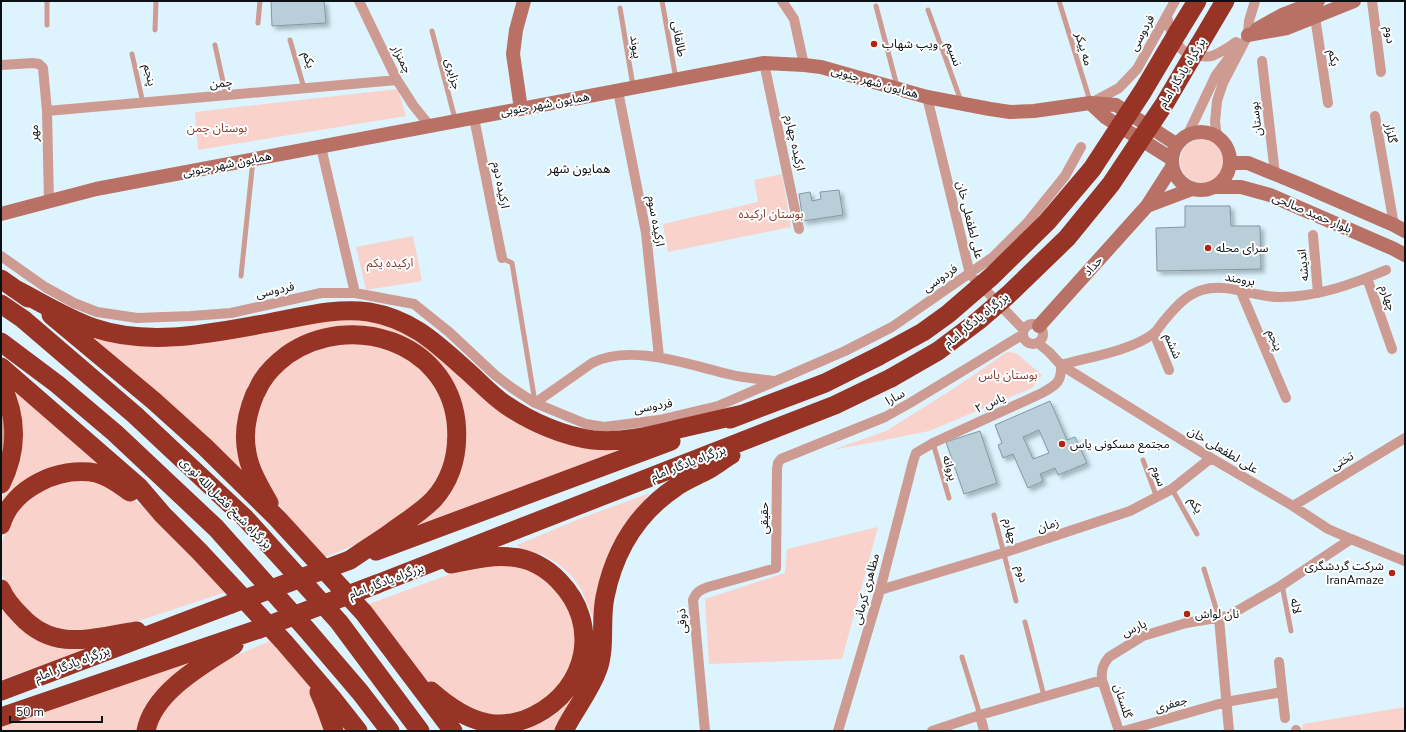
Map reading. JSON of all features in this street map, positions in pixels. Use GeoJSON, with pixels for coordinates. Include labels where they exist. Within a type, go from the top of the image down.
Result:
{"type":"FeatureCollection","features":[{"type":"Feature","properties":{"kind":"highway","name":"بزرگراه یادگار امام"},"geometry":{"type":"LineString","coordinates":[[1,691],[825,383],[923,332],[948,314],[992,276],[1048,222],[1092,169],[1143,91],[1197,1]]}},
{"type":"Feature","properties":{"kind":"highway","name":"بزرگراه یادگار امام"},"geometry":{"type":"LineString","coordinates":[[1,717],[259,629],[413,571],[836,405],[891,378],[938,351],[1008,295],[1067,238],[1111,184],[1165,103],[1225,1]]}},
{"type":"Feature","properties":{"kind":"highway"},"geometry":{"type":"LineString","coordinates":[[1,279],[49,314],[154,401],[205,447],[277,518],[364,613],[453,731]]}},
{"type":"Feature","properties":{"kind":"highway"},"geometry":{"type":"LineString","coordinates":[[17,290],[93,328],[143,337],[198,335],[303,316],[341,311],[369,312],[387,316],[422,332],[505,404],[549,428],[592,440],[644,437],[742,414]]}},
{"type":"Feature","properties":{"kind":"highway","name":"بزرگراه شیخ فضل‌الله نوری"},"geometry":{"type":"LineString","coordinates":[[1,304],[23,319],[135,415],[245,518],[340,622],[420,731]]}},
{"type":"Feature","properties":{"kind":"highway"},"geometry":{"type":"LineString","coordinates":[[277,518],[252,470],[247,454],[245,437],[246,420],[262,380],[278,362],[299,347],[335,335],[359,334],[384,339],[398,344],[416,355],[428,365],[448,393],[455,413],[456,454],[452,469],[443,486],[433,499],[405,523],[350,560]]}},
{"type":"Feature","properties":{"kind":"highway","name":"بزرگراه شیخ فضل‌الله نوری"},"geometry":{"type":"LineString","coordinates":[[1,342],[56,384],[115,433],[216,528],[308,630],[360,692],[390,731]]}},
{"type":"Feature","properties":{"kind":"highway"},"geometry":{"type":"LineString","coordinates":[[1,367],[139,487],[163,515],[274,630],[358,731]]}},
{"type":"Feature","properties":{"kind":"highway"},"geometry":{"type":"LineString","coordinates":[[1,384],[11,410],[14,435],[12,454],[6,474],[1,484]]}},
{"type":"Feature","properties":{"kind":"highway"},"geometry":{"type":"LineString","coordinates":[[564,731],[592,684],[598,668],[602,648],[604,599],[609,578],[615,560],[635,524],[658,500],[676,487],[707,470],[756,437]]}},
{"type":"Feature","properties":{"kind":"highway"},"geometry":{"type":"LineString","coordinates":[[1,524],[4,515],[13,503],[26,491],[40,482],[54,476],[67,473],[84,472],[97,473],[112,480],[163,515]]}},
{"type":"Feature","properties":{"kind":"highway"},"geometry":{"type":"LineString","coordinates":[[407,670],[458,712],[489,723],[504,724],[531,717],[548,708],[557,701],[567,690],[575,676],[582,661],[584,644],[584,628],[573,598],[564,585],[552,574],[538,565],[512,556],[496,556],[413,571]]}},
{"type":"Feature","properties":{"kind":"highway"},"geometry":{"type":"LineString","coordinates":[[1,589],[14,609],[27,624],[43,634],[62,640],[79,641],[172,626]]}},
{"type":"Feature","properties":{"kind":"highway"},"geometry":{"type":"LineString","coordinates":[[146,731],[156,709],[169,691],[195,670],[259,629]]}},
{"type":"Feature","properties":{"kind":"highway"},"geometry":{"type":"LineString","coordinates":[[306,668],[325,706],[334,731]]}},
{"type":"Feature","properties":{"kind":"street","name":"چمنزار"},"geometry":{"type":"LineString","coordinates":[[359,1],[397,80],[413,105],[429,125]]}},
{"type":"Feature","properties":{"kind":"street"},"geometry":{"type":"LineString","coordinates":[[521,109],[513,54],[516,30],[524,1]]}},
{"type":"Feature","properties":{"kind":"street"},"geometry":{"type":"LineString","coordinates":[[782,1],[794,19],[804,65]]}},
{"type":"Feature","properties":{"kind":"street","name":"فردوسی"},"geometry":{"type":"LineString","coordinates":[[1090,103],[1119,88],[1137,69],[1175,1]]}},
{"type":"Feature","properties":{"kind":"street"},"geometry":{"type":"LineString","coordinates":[[1217,136],[1215,122],[1217,101],[1223,84],[1248,34],[1249,21],[1255,1]]}},
{"type":"Feature","properties":{"kind":"street"},"geometry":{"type":"LineString","coordinates":[[1167,17],[1170,32],[1182,50],[1193,56],[1211,57],[1282,15],[1318,1]]}},
{"type":"Feature","properties":{"kind":"street"},"geometry":{"type":"LineString","coordinates":[[1188,134],[1216,75],[1248,34],[1287,28],[1354,1]]}},
{"type":"Feature","properties":{"kind":"street","name":"دوم"},"geometry":{"type":"LineString","coordinates":[[1372,1],[1381,72]]}},
{"type":"Feature","properties":{"kind":"street","name":"یکم"},"geometry":{"type":"LineString","coordinates":[[1315,17],[1328,103]]}},
{"type":"Feature","properties":{"kind":"street","name":"بوستان"},"geometry":{"type":"LineString","coordinates":[[1262,61],[1276,174]]}},
{"type":"Feature","properties":{"kind":"street","name":"همایون‌ شهر جنوبی"},"geometry":{"type":"LineString","coordinates":[[1,214],[49,203],[96,189],[764,63],[821,67],[927,97],[1010,112],[1028,112],[1090,103],[1116,105],[1176,144]]}},
{"type":"Feature","properties":{"kind":"street","name":"ارکیده چهارم"},"geometry":{"type":"LineString","coordinates":[[764,63],[799,229]]}},
{"type":"Feature","properties":{"kind":"street","name":"مهر"},"geometry":{"type":"LineString","coordinates":[[1,65],[39,64],[43,68],[49,203]]}},
{"type":"Feature","properties":{"kind":"street","name":"چمن"},"geometry":{"type":"LineString","coordinates":[[46,111],[397,80]]}},
{"type":"Feature","properties":{"kind":"street","name":"ارکیده سوم"},"geometry":{"type":"LineString","coordinates":[[618,91],[646,233],[659,357]]}},
{"type":"Feature","properties":{"kind":"street","name":"علی لطفعلی خان"},"geometry":{"type":"LineString","coordinates":[[927,97],[970,274],[1023,332]]}},
{"type":"Feature","properties":{"kind":"street"},"geometry":{"type":"LineString","coordinates":[[1090,103],[1105,117],[1172,163]]}},
{"type":"Feature","properties":{"kind":"street","name":"گلزار"},"geometry":{"type":"LineString","coordinates":[[1375,116],[1399,228]]}},
{"type":"Feature","properties":{"kind":"street","name":"ارکیده دوم"},"geometry":{"type":"LineString","coordinates":[[474,118],[502,258]]}},
{"type":"Feature","properties":{"kind":"street"},"geometry":{"type":"LineString","coordinates":[[1147,206],[1192,189],[1207,190],[1214,187],[1226,177],[1231,163],[1228,147],[1217,136],[1203,131],[1195,131],[1181,138],[1173,151],[1172,163],[1179,180],[1192,189]]}},
{"type":"Feature","properties":{"kind":"street","name":"فردوسی"},"geometry":{"type":"LineString","coordinates":[[1,256],[46,287],[74,303],[97,312],[137,318],[191,316],[232,312],[322,293],[355,293],[414,304],[512,388],[536,403],[586,424],[604,427],[659,420],[718,406],[845,351],[892,328],[970,274],[993,256],[1028,222],[1065,176],[1081,146]]}},
{"type":"Feature","properties":{"kind":"street"},"geometry":{"type":"LineString","coordinates":[[321,147],[355,293]]}},
{"type":"Feature","properties":{"kind":"street","name":"حداد"},"geometry":{"type":"LineString","coordinates":[[1039,326],[1147,206],[1172,163]]}},
{"type":"Feature","properties":{"kind":"street","name":"بلوار حمید صالحی"},"geometry":{"type":"LineString","coordinates":[[1231,163],[1248,163],[1399,228]]}},
{"type":"Feature","properties":{"kind":"street","name":"بلوار حمید صالحی"},"geometry":{"type":"LineString","coordinates":[[1214,187],[1241,187],[1270,195],[1388,246],[1405,255]]}},
{"type":"Feature","properties":{"kind":"street","name":"اندیشه"},"geometry":{"type":"LineString","coordinates":[[1314,235],[1318,293]]}},
{"type":"Feature","properties":{"kind":"street","name":"برومند"},"geometry":{"type":"LineString","coordinates":[[1061,365],[1125,347],[1154,333],[1175,308],[1193,293],[1211,288],[1223,288],[1280,298],[1318,293],[1367,278],[1386,270]]}},
{"type":"Feature","properties":{"kind":"street","name":"چهارم"},"geometry":{"type":"LineString","coordinates":[[1367,278],[1392,349]]}},
{"type":"Feature","properties":{"kind":"street","name":"پنجم"},"geometry":{"type":"LineString","coordinates":[[1241,292],[1286,398]]}},
{"type":"Feature","properties":{"kind":"street"},"geometry":{"type":"LineString","coordinates":[[1032,324],[1039,326],[1042,330],[1043,336],[1038,343],[1031,345],[1023,338],[1023,332],[1026,326],[1032,324]]}},
{"type":"Feature","properties":{"kind":"street","name":"سارا"},"geometry":{"type":"LineString","coordinates":[[777,469],[778,463],[781,459],[885,417],[1023,332]]}},
{"type":"Feature","properties":{"kind":"street","name":"ششم"},"geometry":{"type":"LineString","coordinates":[[1154,333],[1169,370]]}},
{"type":"Feature","properties":{"kind":"street","name":"علی لطفعلی خان"},"geometry":{"type":"LineString","coordinates":[[1038,343],[1061,365],[1211,458],[1293,506],[1328,529],[1405,561]]}},
{"type":"Feature","properties":{"kind":"street"},"geometry":{"type":"LineString","coordinates":[[536,403],[601,359],[619,355],[659,357],[730,375],[774,381]]}},
{"type":"Feature","properties":{"kind":"street","name":"یاس ۲"},"geometry":{"type":"LineString","coordinates":[[916,453],[932,443],[1042,394],[1059,381],[1061,365]]}},
{"type":"Feature","properties":{"kind":"street"},"geometry":{"type":"LineString","coordinates":[[1,410],[3,440],[1,452]]}},
{"type":"Feature","properties":{"kind":"street","name":"تختی"},"geometry":{"type":"LineString","coordinates":[[1293,506],[1405,438]]}},
{"type":"Feature","properties":{"kind":"street","name":"مظاهری کرمانی"},"geometry":{"type":"LineString","coordinates":[[838,731],[880,590],[916,453]]}},
{"type":"Feature","properties":{"kind":"street","name":"زمان"},"geometry":{"type":"LineString","coordinates":[[880,590],[1003,553],[1130,511],[1172,489],[1211,458]]}},
{"type":"Feature","properties":{"kind":"street","name":"حقیقی"},"geometry":{"type":"LineString","coordinates":[[776,568],[777,469]]}},
{"type":"Feature","properties":{"kind":"street","name":"پارس"},"geometry":{"type":"LineString","coordinates":[[1102,680],[1101,672],[1109,657],[1143,636],[1186,623],[1219,618],[1235,612],[1282,585],[1351,539]]}},
{"type":"Feature","properties":{"kind":"street","name":"ذوقی"},"geometry":{"type":"LineString","coordinates":[[705,731],[693,600],[700,590],[776,568]]}},
{"type":"Feature","properties":{"kind":"street"},"geometry":{"type":"LineString","coordinates":[[1219,618],[1229,731]]}},
{"type":"Feature","properties":{"kind":"street"},"geometry":{"type":"LineString","coordinates":[[1279,662],[1286,718]]}},
{"type":"Feature","properties":{"kind":"street"},"geometry":{"type":"LineString","coordinates":[[932,731],[980,715],[1102,680]]}},
{"type":"Feature","properties":{"kind":"street","name":"گلستان"},"geometry":{"type":"LineString","coordinates":[[1102,680],[1118,731]]}},
{"type":"Feature","properties":{"kind":"street","name":"جعفری"},"geometry":{"type":"LineString","coordinates":[[1124,731],[1226,702],[1282,692]]}},
{"type":"Feature","properties":{"kind":"street"},"geometry":{"type":"LineString","coordinates":[[980,715],[984,731]]}},
{"type":"Feature","properties":{"kind":"lane"},"geometry":{"type":"LineString","coordinates":[[47,1],[47,25]]}},
{"type":"Feature","properties":{"kind":"lane"},"geometry":{"type":"LineString","coordinates":[[155,30],[156,1]]}},
{"type":"Feature","properties":{"kind":"lane"},"geometry":{"type":"LineString","coordinates":[[258,23],[260,1]]}},
{"type":"Feature","properties":{"kind":"lane","name":"طالقانی"},"geometry":{"type":"LineString","coordinates":[[662,1],[676,80]]}},
{"type":"Feature","properties":{"kind":"lane","name":"مه‌ پیکر"},"geometry":{"type":"LineString","coordinates":[[1059,1],[1090,103]]}},
{"type":"Feature","properties":{"kind":"lane"},"geometry":{"type":"LineString","coordinates":[[876,6],[898,89]]}},
{"type":"Feature","properties":{"kind":"lane","name":"پیوند"},"geometry":{"type":"LineString","coordinates":[[620,8],[633,88]]}},
{"type":"Feature","properties":{"kind":"lane","name":"نسیم"},"geometry":{"type":"LineString","coordinates":[[928,10],[962,104]]}},
{"type":"Feature","properties":{"kind":"lane","name":"جزایری"},"geometry":{"type":"LineString","coordinates":[[432,31],[455,121]]}},
{"type":"Feature","properties":{"kind":"lane","name":"یکم"},"geometry":{"type":"LineString","coordinates":[[290,40],[304,88]]}},
{"type":"Feature","properties":{"kind":"lane"},"geometry":{"type":"LineString","coordinates":[[215,45],[226,96]]}},
{"type":"Feature","properties":{"kind":"lane","name":"پنجم"},"geometry":{"type":"LineString","coordinates":[[132,54],[143,103]]}},
{"type":"Feature","properties":{"kind":"lane"},"geometry":{"type":"LineString","coordinates":[[241,276],[253,159]]}},
{"type":"Feature","properties":{"kind":"lane"},"geometry":{"type":"LineString","coordinates":[[502,258],[512,263],[536,403]]}},
{"type":"Feature","properties":{"kind":"lane","name":"پروانه"},"geometry":{"type":"LineString","coordinates":[[932,443],[948,498]]}},
{"type":"Feature","properties":{"kind":"lane","name":"سوم"},"geometry":{"type":"LineString","coordinates":[[1143,460],[1157,498]]}},
{"type":"Feature","properties":{"kind":"lane","name":"یکم"},"geometry":{"type":"LineString","coordinates":[[1172,489],[1198,534]]}},
{"type":"Feature","properties":{"kind":"lane","name":"چهارم"},"geometry":{"type":"LineString","coordinates":[[994,515],[1003,553]]}},
{"type":"Feature","properties":{"kind":"lane","name":"دوم"},"geometry":{"type":"LineString","coordinates":[[1003,553],[1016,601]]}},
{"type":"Feature","properties":{"kind":"lane"},"geometry":{"type":"LineString","coordinates":[[1204,569],[1219,618]]}},
{"type":"Feature","properties":{"kind":"lane","name":"لاله"},"geometry":{"type":"LineString","coordinates":[[1282,585],[1291,631]]}},
{"type":"Feature","properties":{"kind":"lane"},"geometry":{"type":"LineString","coordinates":[[1025,622],[1044,696]]}},
{"type":"Feature","properties":{"kind":"lane"},"geometry":{"type":"LineString","coordinates":[[962,657],[980,715]]}},
{"type":"Feature","properties":{"kind":"green space","name":"بوستان چمن"},"geometry":{"type":"Polygon","coordinates":[[[398,89],[406,116],[198,150],[195,112],[398,89]]]}},
{"type":"Feature","properties":{"kind":"green space"},"geometry":{"type":"Polygon","coordinates":[[[1198,139],[1206,139],[1218,145],[1224,157],[1224,165],[1218,177],[1206,183],[1198,183],[1186,177],[1180,165],[1180,157],[1186,145],[1198,139]]]}},
{"type":"Feature","properties":{"kind":"green space","name":"بوستان ارکیده"},"geometry":{"type":"Polygon","coordinates":[[[782,174],[791,227],[668,252],[663,224],[758,202],[754,180],[782,174]]]}},
{"type":"Feature","properties":{"kind":"green space","name":"ارکیده یکم"},"geometry":{"type":"Polygon","coordinates":[[[413,236],[422,281],[366,290],[356,247],[413,236]]]}},
{"type":"Feature","properties":{"kind":"green space"},"geometry":{"type":"Polygon","coordinates":[[[357,317],[411,331],[533,428],[654,440],[385,542],[428,512],[464,421],[395,334],[377,328],[349,326],[334,328],[247,390],[263,498],[109,357],[86,330],[102,335],[357,317]]]}},
{"type":"Feature","properties":{"kind":"green space"},"geometry":{"type":"Polygon","coordinates":[[[368,343],[403,355],[419,368],[433,383],[444,406],[449,428],[449,446],[439,483],[384,533],[323,558],[275,500],[253,452],[255,417],[269,385],[290,362],[314,350],[342,344],[368,343]]]}},
{"type":"Feature","properties":{"kind":"green space","name":"بوستان یاس"},"geometry":{"type":"Polygon","coordinates":[[[1007,352],[1016,353],[1042,375],[1032,388],[929,431],[832,450],[886,431],[956,387],[1007,352]]]}},
{"type":"Feature","properties":{"kind":"green space"},"geometry":{"type":"Polygon","coordinates":[[[1,375],[138,491],[87,466],[1,510],[1,498],[9,486],[1,375]]]}},
{"type":"Feature","properties":{"kind":"green space"},"geometry":{"type":"Polygon","coordinates":[[[81,477],[116,488],[144,507],[229,591],[105,632],[47,629],[7,589],[1,571],[1,550],[3,539],[11,519],[24,501],[43,488],[81,477]]]}},
{"type":"Feature","properties":{"kind":"green space"},"geometry":{"type":"Polygon","coordinates":[[[650,493],[621,530],[606,559],[600,578],[595,658],[558,731],[521,731],[547,720],[560,711],[574,692],[593,638],[594,621],[581,589],[571,575],[557,563],[543,555],[521,549],[517,545],[584,517],[650,493]]]}},
{"type":"Feature","properties":{"kind":"green space"},"geometry":{"type":"Polygon","coordinates":[[[878,527],[842,659],[709,664],[705,599],[785,573],[787,549],[878,527]]]}},
{"type":"Feature","properties":{"kind":"green space"},"geometry":{"type":"Polygon","coordinates":[[[515,563],[549,578],[575,615],[575,663],[554,695],[524,714],[488,717],[451,703],[426,680],[366,605],[475,565],[515,563]]]}},
{"type":"Feature","properties":{"kind":"green space"},"geometry":{"type":"Polygon","coordinates":[[[1,602],[20,625],[113,640],[1,680],[1,602]]]}},
{"type":"Feature","properties":{"kind":"green space"},"geometry":{"type":"Polygon","coordinates":[[[277,638],[307,680],[316,697],[329,731],[153,731],[165,708],[180,690],[221,662],[277,638]]]}},
{"type":"Feature","properties":{"kind":"green space"},"geometry":{"type":"Polygon","coordinates":[[[216,650],[140,731],[1,731],[1,726],[216,650]]]}},
{"type":"Feature","properties":{"kind":"green space"},"geometry":{"type":"Polygon","coordinates":[[[1405,707],[1405,731],[1302,731],[1303,724],[1405,707]]]}},
{"type":"Feature","properties":{"kind":"building"},"geometry":{"type":"Polygon","coordinates":[[[271,1],[324,1],[326,23],[272,26],[271,1]]]}},
{"type":"Feature","properties":{"kind":"building"},"geometry":{"type":"Polygon","coordinates":[[[839,190],[843,215],[803,221],[799,194],[810,192],[812,201],[821,199],[820,192],[839,190]]]}},
{"type":"Feature","properties":{"kind":"building","name":"سرای محله"},"geometry":{"type":"Polygon","coordinates":[[[1185,206],[1230,206],[1231,226],[1260,226],[1261,269],[1157,271],[1156,228],[1185,227],[1185,206]]]}},
{"type":"Feature","properties":{"kind":"building","name":"مجتمع مسکونی یاس"},"geometry":{"type":"Polygon","coordinates":[[[1050,401],[1067,440],[1075,437],[1087,463],[1058,475],[1055,468],[1040,474],[1043,481],[1028,488],[1013,454],[1003,458],[998,445],[1002,443],[995,425],[1050,401]],[[1039,430],[1023,437],[1033,459],[1049,453],[1039,430]]]}},
{"type":"Feature","properties":{"kind":"building"},"geometry":{"type":"Polygon","coordinates":[[[980,431],[997,483],[964,494],[946,442],[980,431]]]}},
{"type":"Feature","properties":{"kind":"place","name":"ویپ شهاب"},"geometry":{"type":"Point","coordinates":[874,44]}},
{"type":"Feature","properties":{"kind":"place","name":"سرای محله"},"geometry":{"type":"Point","coordinates":[1208,248]}},
{"type":"Feature","properties":{"kind":"place","name":"مجتمع مسکونی یاس"},"geometry":{"type":"Point","coordinates":[1062,444]}},
{"type":"Feature","properties":{"kind":"place","name":"شرکت گردشگری IranAmaze"},"geometry":{"type":"Point","coordinates":[1392,573]}},
{"type":"Feature","properties":{"kind":"place","name":"نان لواش"},"geometry":{"type":"Point","coordinates":[1187,614]}},
{"type":"Feature","properties":{"kind":"district","name":"همایون شهر"},"geometry":{"type":"Point","coordinates":[579,168]}}]}
